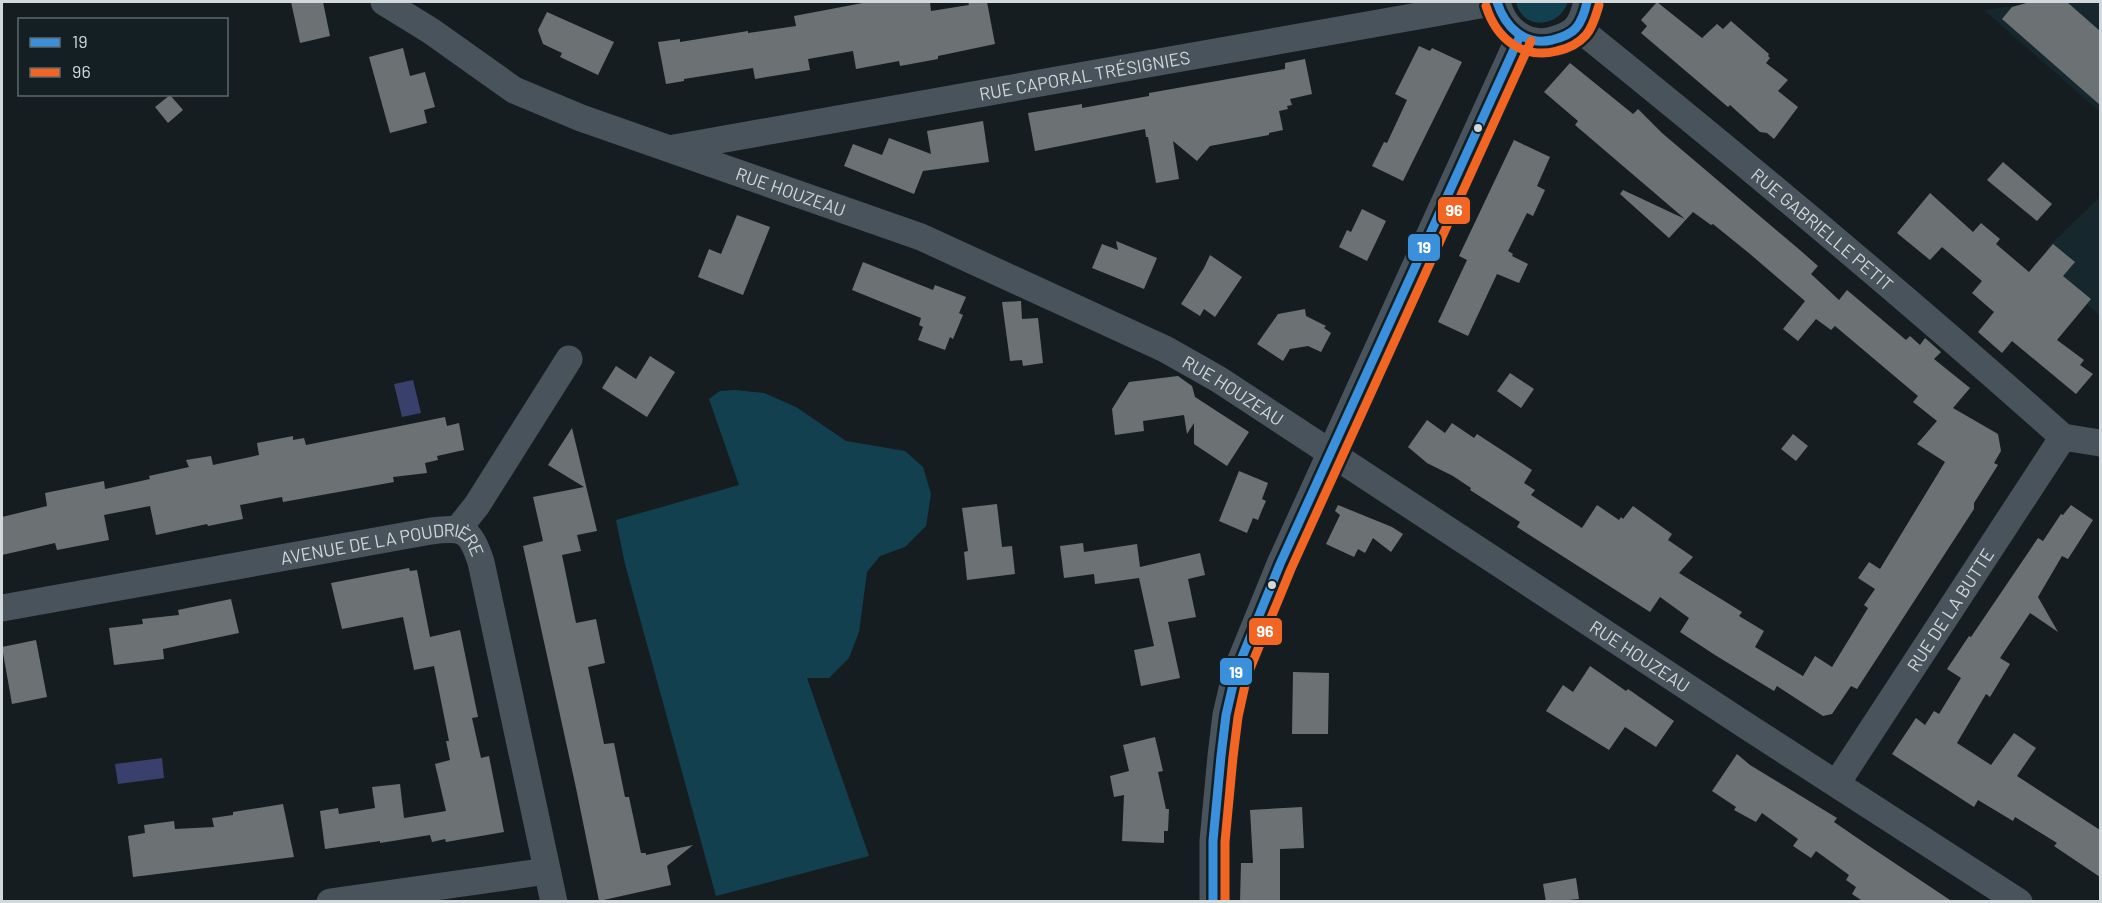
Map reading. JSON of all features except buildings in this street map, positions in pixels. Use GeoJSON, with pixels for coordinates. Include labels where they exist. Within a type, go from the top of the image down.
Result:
{"type":"FeatureCollection","features":[{"type":"Feature","properties":{"kind":"street","name":"RUE HOUZEAU"},"geometry":{"type":"LineString","coordinates":[[384,2],[431,31],[514,90],[581,118],[921,237],[1165,349],[1218,378],[1330,454],[2019,902]]}},
{"type":"Feature","properties":{"kind":"street"},"geometry":{"type":"LineString","coordinates":[[1497,2],[1503,20],[1520,36],[1537,42],[1549,42],[1564,37],[1577,27],[1587,2]]}},
{"type":"Feature","properties":{"kind":"street","name":"RUE CAPORAL TRÉSIGNIES"},"geometry":{"type":"LineString","coordinates":[[671,148],[1497,2]]}},
{"type":"Feature","properties":{"kind":"street","name":"RUE GABRIELLE PETIT"},"geometry":{"type":"LineString","coordinates":[[1577,27],[1878,276],[2063,437]]}},
{"type":"Feature","properties":{"kind":"street"},"geometry":{"type":"LineString","coordinates":[[1213,902],[1213,841],[1221,756],[1226,715],[1236,672],[1280,564],[1520,36]]}},
{"type":"Feature","properties":{"kind":"street"},"geometry":{"type":"LineString","coordinates":[[458,528],[477,505],[568,359]]}},
{"type":"Feature","properties":{"kind":"street"},"geometry":{"type":"LineString","coordinates":[[2063,437],[2100,442]]}},
{"type":"Feature","properties":{"kind":"street","name":"RUE DE LA BUTTE"},"geometry":{"type":"LineString","coordinates":[[1837,783],[2063,437]]}},
{"type":"Feature","properties":{"kind":"street","name":"AVENUE DE LA POUDRIÈRE"},"geometry":{"type":"LineString","coordinates":[[2,608],[458,528],[468,535],[476,546],[481,561],[554,902]]}},
{"type":"Feature","properties":{"kind":"street"},"geometry":{"type":"LineString","coordinates":[[330,902],[547,872]]}},
{"type":"Feature","properties":{"kind":"shaded area"},"geometry":{"type":"Polygon","coordinates":[[[1516,2],[1568,2],[1557,17],[1541,23],[1526,18],[1516,2]]]}},
{"type":"Feature","properties":{"kind":"shaded area"},"geometry":{"type":"Polygon","coordinates":[[[2042,2],[2100,2],[2100,112],[1984,10],[2042,2]]]}},
{"type":"Feature","properties":{"kind":"shaded area"},"geometry":{"type":"Polygon","coordinates":[[[2100,197],[2100,316],[2059,278],[2068,266],[2047,248],[2100,197]]]}},
{"type":"Feature","properties":{"kind":"shaded area"},"geometry":{"type":"Polygon","coordinates":[[[720,391],[764,393],[796,407],[846,441],[905,451],[923,467],[931,494],[926,526],[905,547],[880,556],[867,572],[859,632],[849,658],[829,678],[807,678],[869,856],[716,896],[625,564],[616,520],[739,485],[709,399],[720,391]]]}},
{"type":"Feature","properties":{"kind":"water"},"geometry":{"type":"Polygon","coordinates":[[[413,380],[421,413],[402,417],[394,384],[413,380]]]}},
{"type":"Feature","properties":{"kind":"water"},"geometry":{"type":"Polygon","coordinates":[[[162,758],[164,778],[118,784],[115,764],[162,758]]]}},
{"type":"Feature","properties":{"kind":"transit line","name":"19"},"geometry":{"type":"LineString","coordinates":[[1497,2],[1505,19],[1517,33],[1542,41],[1558,38],[1574,30],[1582,19],[1587,2]]}},
{"type":"Feature","properties":{"kind":"transit line","name":"96"},"geometry":{"type":"LineString","coordinates":[[1486,6],[1496,28],[1512,44],[1522,49],[1544,53],[1565,49],[1583,38],[1592,25],[1599,5]]}},
{"type":"Feature","properties":{"kind":"transit line","name":"19"},"geometry":{"type":"LineString","coordinates":[[1213,902],[1213,841],[1221,756],[1226,715],[1236,672],[1280,564],[1520,36]]}},
{"type":"Feature","properties":{"kind":"transit line","name":"96"},"geometry":{"type":"LineString","coordinates":[[1225,902],[1225,842],[1233,757],[1238,717],[1247,676],[1291,569],[1531,41]]}}]}
